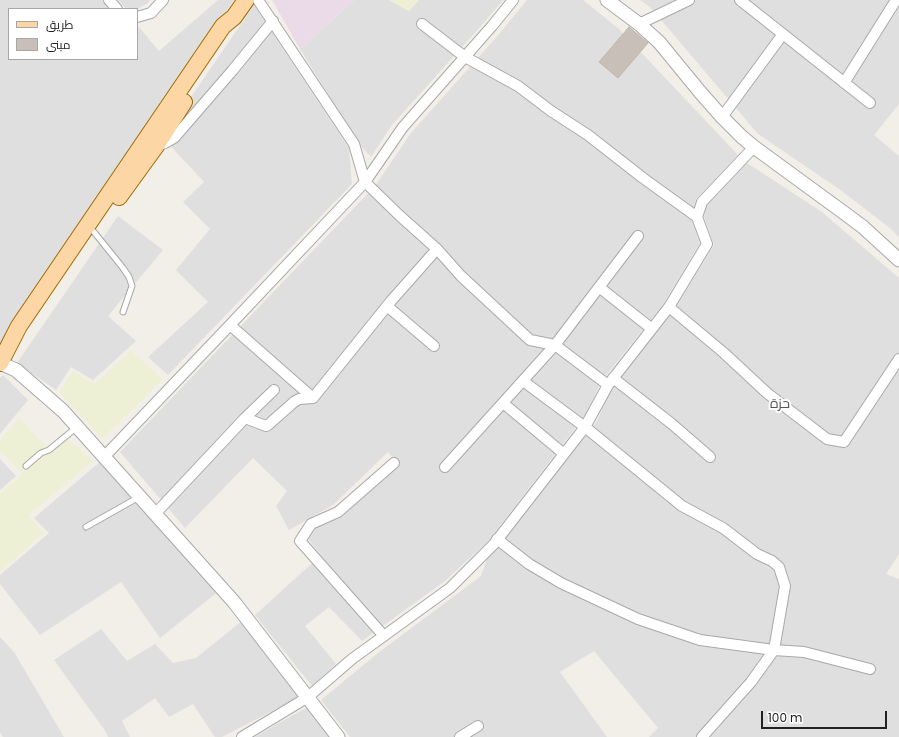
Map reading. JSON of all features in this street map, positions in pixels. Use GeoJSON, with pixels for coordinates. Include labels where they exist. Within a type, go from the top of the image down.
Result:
{"type":"FeatureCollection","features":[{"type":"Feature","properties":{"kind":"main road"},"geometry":{"type":"LineString","coordinates":[[0,363],[19,326],[230,31],[234,22],[234,16],[246,0]]}},
{"type":"Feature","properties":{"kind":"main road"},"geometry":{"type":"LineString","coordinates":[[0,363],[29,328],[94,232],[150,143]]}},
{"type":"Feature","properties":{"kind":"street"},"geometry":{"type":"LineString","coordinates":[[109,0],[116,8]]}},
{"type":"Feature","properties":{"kind":"street"},"geometry":{"type":"LineString","coordinates":[[138,17],[151,13],[163,0]]}},
{"type":"Feature","properties":{"kind":"street"},"geometry":{"type":"LineString","coordinates":[[258,0],[354,144],[365,182],[400,216],[437,248],[461,276],[530,340],[555,345],[672,424],[710,457]]}},
{"type":"Feature","properties":{"kind":"street"},"geometry":{"type":"LineString","coordinates":[[104,457],[365,182],[403,126],[465,57],[513,0]]}},
{"type":"Feature","properties":{"kind":"street"},"geometry":{"type":"LineString","coordinates":[[607,0],[639,24],[658,42],[722,117],[742,137],[863,227],[899,260]]}},
{"type":"Feature","properties":{"kind":"street"},"geometry":{"type":"LineString","coordinates":[[639,24],[689,0]]}},
{"type":"Feature","properties":{"kind":"street"},"geometry":{"type":"LineString","coordinates":[[740,0],[870,103]]}},
{"type":"Feature","properties":{"kind":"street"},"geometry":{"type":"LineString","coordinates":[[844,83],[896,0]]}},
{"type":"Feature","properties":{"kind":"street"},"geometry":{"type":"LineString","coordinates":[[150,143],[165,143],[174,138],[273,22]]}},
{"type":"Feature","properties":{"kind":"street"},"geometry":{"type":"LineString","coordinates":[[248,736],[308,697],[352,659],[450,588],[497,539],[584,427],[610,381],[669,307],[707,244],[697,217],[643,178],[588,135],[518,86],[465,57],[422,24]]}},
{"type":"Feature","properties":{"kind":"street"},"geometry":{"type":"LineString","coordinates":[[722,117],[783,34]]}},
{"type":"Feature","properties":{"kind":"street"},"geometry":{"type":"LineString","coordinates":[[697,217],[702,202],[754,147]]}},
{"type":"Feature","properties":{"kind":"street"},"geometry":{"type":"LineString","coordinates":[[446,467],[555,345],[638,236]]}},
{"type":"Feature","properties":{"kind":"street"},"geometry":{"type":"LineString","coordinates":[[245,418],[266,426],[299,399],[313,398],[387,306],[437,248]]}},
{"type":"Feature","properties":{"kind":"street"},"geometry":{"type":"LineString","coordinates":[[599,287],[652,329]]}},
{"type":"Feature","properties":{"kind":"street"},"geometry":{"type":"LineString","coordinates":[[387,306],[434,346]]}},
{"type":"Feature","properties":{"kind":"street"},"geometry":{"type":"LineString","coordinates":[[669,307],[724,353],[767,393],[827,439],[844,442],[899,359]]}},
{"type":"Feature","properties":{"kind":"street"},"geometry":{"type":"LineString","coordinates":[[230,325],[313,398]]}},
{"type":"Feature","properties":{"kind":"street"},"geometry":{"type":"LineString","coordinates":[[0,363],[16,370],[63,410],[234,602],[338,737]]}},
{"type":"Feature","properties":{"kind":"street"},"geometry":{"type":"LineString","coordinates":[[523,381],[584,427],[682,506],[723,528],[757,554],[779,567],[785,586],[774,650],[751,682],[702,737]]}},
{"type":"Feature","properties":{"kind":"street"},"geometry":{"type":"LineString","coordinates":[[155,514],[245,418],[274,390]]}},
{"type":"Feature","properties":{"kind":"street"},"geometry":{"type":"LineString","coordinates":[[503,402],[564,454]]}},
{"type":"Feature","properties":{"kind":"street"},"geometry":{"type":"LineString","coordinates":[[384,636],[300,541],[311,524],[338,512],[394,463]]}},
{"type":"Feature","properties":{"kind":"street"},"geometry":{"type":"LineString","coordinates":[[497,539],[529,564],[561,583],[638,619],[700,640],[774,650],[804,652],[870,669]]}},
{"type":"Feature","properties":{"kind":"street"},"geometry":{"type":"LineString","coordinates":[[460,737],[478,726]]}},
{"type":"Feature","properties":{"kind":"lane"},"geometry":{"type":"LineString","coordinates":[[94,232],[129,277],[132,286],[123,312]]}},
{"type":"Feature","properties":{"kind":"lane"},"geometry":{"type":"LineString","coordinates":[[26,466],[41,453],[49,450],[77,427]]}},
{"type":"Feature","properties":{"kind":"lane"},"geometry":{"type":"LineString","coordinates":[[86,527],[139,496]]}},
{"type":"Feature","properties":{"kind":"shaded area"},"geometry":{"type":"Polygon","coordinates":[[[0,0],[102,0],[109,8],[8,8],[8,60],[138,60],[138,26],[159,51],[218,0],[234,0],[141,132],[0,344],[0,0]]]}},
{"type":"Feature","properties":{"kind":"shaded area"},"geometry":{"type":"Polygon","coordinates":[[[118,0],[150,0],[148,3],[138,8],[125,8],[118,0]]]}},
{"type":"Feature","properties":{"kind":"shaded area"},"geometry":{"type":"Polygon","coordinates":[[[272,0],[354,0],[300,49],[272,0]]]}},
{"type":"Feature","properties":{"kind":"shaded area"},"geometry":{"type":"Polygon","coordinates":[[[354,0],[389,0],[409,11],[419,0],[503,0],[392,125],[371,157],[358,143],[300,49],[354,0]]]}},
{"type":"Feature","properties":{"kind":"shaded area"},"geometry":{"type":"Polygon","coordinates":[[[527,0],[583,0],[619,29],[738,155],[696,199],[691,218],[700,243],[664,303],[601,382],[586,414],[489,540],[445,581],[362,641],[329,607],[305,626],[336,664],[312,686],[255,615],[321,555],[307,538],[316,527],[336,519],[399,466],[388,452],[333,505],[289,530],[276,506],[287,491],[253,458],[185,528],[120,452],[375,186],[411,133],[500,33],[527,0]]]}},
{"type":"Feature","properties":{"kind":"shaded area"},"geometry":{"type":"Polygon","coordinates":[[[640,0],[899,0],[899,104],[874,135],[899,156],[899,237],[890,228],[839,189],[758,134],[650,7],[640,0]]]}},
{"type":"Feature","properties":{"kind":"shaded area"},"geometry":{"type":"Polygon","coordinates":[[[254,5],[349,148],[352,184],[168,375],[148,357],[208,302],[176,270],[210,229],[183,202],[204,182],[163,138],[254,5]]]}},
{"type":"Feature","properties":{"kind":"shaded area"},"geometry":{"type":"Polygon","coordinates":[[[747,163],[822,212],[899,278],[899,554],[886,574],[899,579],[899,737],[649,737],[658,728],[594,651],[560,672],[607,737],[350,737],[321,700],[378,653],[481,576],[487,559],[498,548],[597,421],[611,387],[674,310],[714,245],[704,217],[707,205],[747,163]]]}},
{"type":"Feature","properties":{"kind":"shaded area"},"geometry":{"type":"Polygon","coordinates":[[[118,216],[163,250],[108,316],[136,341],[93,380],[71,367],[56,390],[17,363],[118,216]]]}},
{"type":"Feature","properties":{"kind":"shaded area"},"geometry":{"type":"Polygon","coordinates":[[[3,375],[28,400],[0,434],[0,378],[3,375]]]}},
{"type":"Feature","properties":{"kind":"shaded area"},"geometry":{"type":"Polygon","coordinates":[[[0,459],[16,476],[0,490],[0,459]]]}},
{"type":"Feature","properties":{"kind":"shaded area"},"geometry":{"type":"Polygon","coordinates":[[[102,460],[219,591],[160,638],[121,582],[40,635],[0,584],[0,575],[49,533],[34,518],[102,460]]]}},
{"type":"Feature","properties":{"kind":"shaded area"},"geometry":{"type":"Polygon","coordinates":[[[243,620],[301,696],[222,737],[215,737],[193,704],[169,717],[155,698],[122,721],[130,737],[108,737],[106,732],[54,660],[101,629],[127,661],[155,644],[173,663],[196,658],[243,620]]]}},
{"type":"Feature","properties":{"kind":"shaded area"},"geometry":{"type":"Polygon","coordinates":[[[0,637],[14,652],[64,737],[3,737],[0,732],[0,637]]]}},
{"type":"Feature","properties":{"kind":"shaded area"},"geometry":{"type":"Polygon","coordinates":[[[306,708],[317,715],[331,737],[254,737],[306,708]]]}},
{"type":"Feature","properties":{"kind":"green space"},"geometry":{"type":"Polygon","coordinates":[[[389,0],[419,0],[409,11],[389,0]]]}},
{"type":"Feature","properties":{"kind":"green space"},"geometry":{"type":"Polygon","coordinates":[[[131,351],[163,379],[102,439],[59,392],[72,371],[95,384],[131,351]]]}},
{"type":"Feature","properties":{"kind":"green space"},"geometry":{"type":"Polygon","coordinates":[[[19,418],[48,448],[62,434],[93,461],[28,515],[44,533],[0,572],[0,494],[22,474],[0,451],[0,441],[19,418]]]}},
{"type":"Feature","properties":{"kind":"building"},"geometry":{"type":"Polygon","coordinates":[[[629,27],[648,43],[618,78],[599,62],[629,27]]]}},
{"type":"Feature","properties":{"kind":"district","name":"حزة"},"geometry":{"type":"Point","coordinates":[780,404]}}]}
